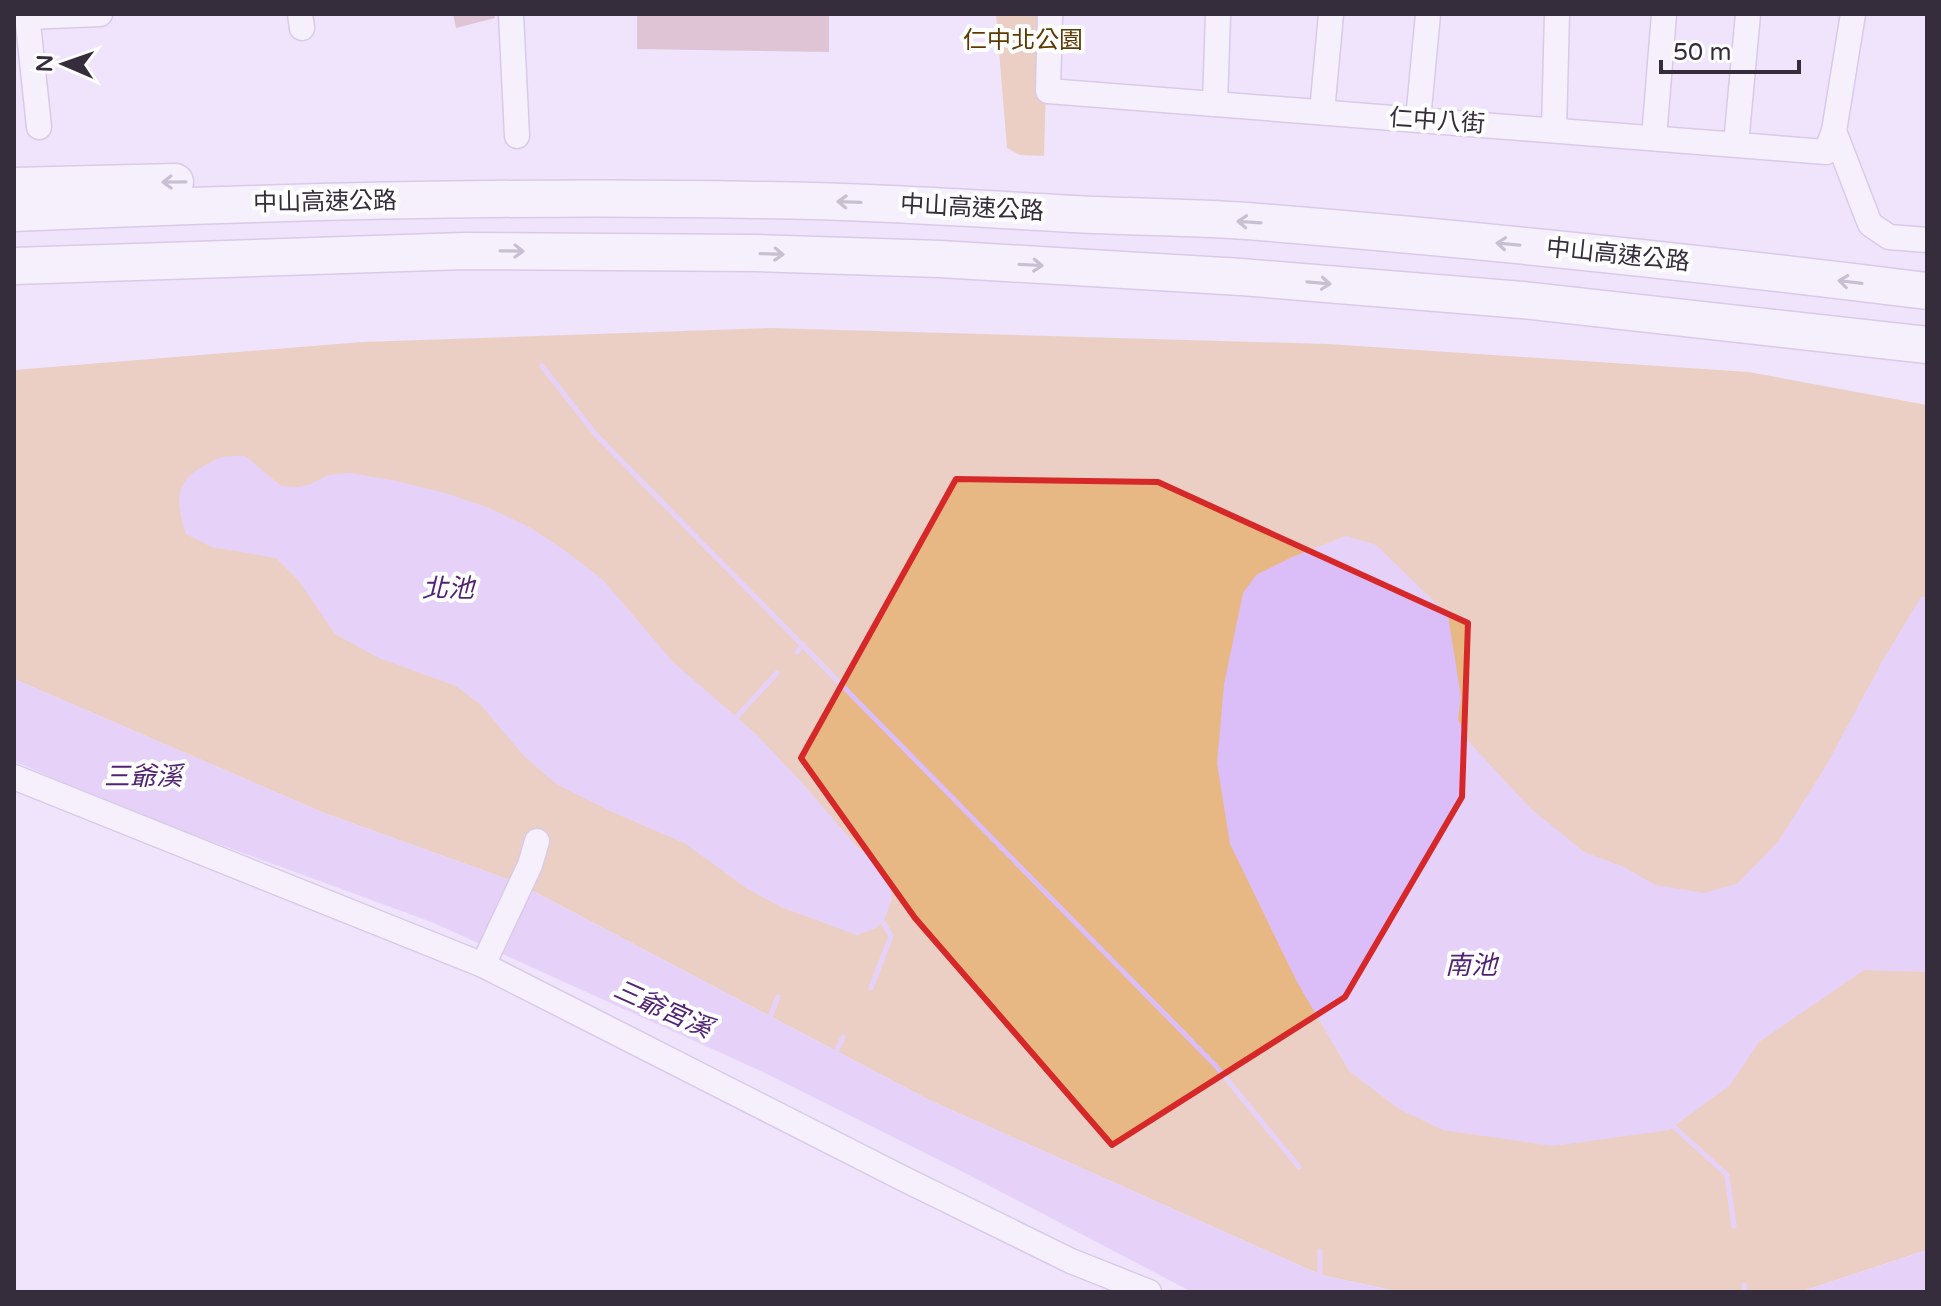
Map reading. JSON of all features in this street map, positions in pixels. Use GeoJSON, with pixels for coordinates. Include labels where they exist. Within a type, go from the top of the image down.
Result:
{"type":"FeatureCollection","features":[{"type":"Feature","properties":{"kind":"highway"},"geometry":{"type":"LineString","coordinates":[[14,186],[462,175],[755,200]]}},
{"type":"Feature","properties":{"kind":"highway","name":"中山高速公路"},"geometry":{"type":"LineString","coordinates":[[14,213],[464,199],[755,200],[939,205],[1242,221],[1527,246],[1927,291]]}},
{"type":"Feature","properties":{"kind":"highway"},"geometry":{"type":"LineString","coordinates":[[14,266],[464,251],[756,253],[924,258],[1226,276],[1522,300],[1927,345]]}},
{"type":"Feature","properties":{"kind":"highway"},"geometry":{"type":"LineString","coordinates":[[14,288],[333,270],[464,251]]}},
{"type":"Feature","properties":{"kind":"street"},"geometry":{"type":"LineString","coordinates":[[39,127],[27,16],[100,14]]}},
{"type":"Feature","properties":{"kind":"street"},"geometry":{"type":"LineString","coordinates":[[511,14],[517,136]]}},
{"type":"Feature","properties":{"kind":"street","name":"仁中八街"},"geometry":{"type":"LineString","coordinates":[[1050,14],[1048,91],[1736,144],[1830,141]]}},
{"type":"Feature","properties":{"kind":"street"},"geometry":{"type":"LineString","coordinates":[[1215,104],[1218,14]]}},
{"type":"Feature","properties":{"kind":"street"},"geometry":{"type":"LineString","coordinates":[[1322,112],[1331,14]]}},
{"type":"Feature","properties":{"kind":"street"},"geometry":{"type":"LineString","coordinates":[[1418,120],[1428,14]]}},
{"type":"Feature","properties":{"kind":"street"},"geometry":{"type":"LineString","coordinates":[[1554,130],[1557,14]]}},
{"type":"Feature","properties":{"kind":"street"},"geometry":{"type":"LineString","coordinates":[[1654,138],[1664,14]]}},
{"type":"Feature","properties":{"kind":"street"},"geometry":{"type":"LineString","coordinates":[[1736,144],[1748,14]]}},
{"type":"Feature","properties":{"kind":"street"},"geometry":{"type":"LineString","coordinates":[[1853,14],[1830,141],[1870,224],[1889,237],[1927,240]]}},
{"type":"Feature","properties":{"kind":"street"},"geometry":{"type":"LineString","coordinates":[[14,777],[486,960],[904,1179],[1071,1261],[1149,1292]]}},
{"type":"Feature","properties":{"kind":"street"},"geometry":{"type":"LineString","coordinates":[[486,960],[530,865],[537,841]]}},
{"type":"Feature","properties":{"kind":"highlighted area"},"geometry":{"type":"Polygon","coordinates":[[[956,479],[1158,482],[1468,623],[1462,797],[1345,997],[1112,1145],[915,918],[801,758],[956,479]]]}},
{"type":"Feature","properties":{"kind":"green space","name":"仁中北公園"},"geometry":{"type":"Polygon","coordinates":[[[996,14],[1048,14],[1044,156],[1020,155],[1007,148],[996,14]]]}},
{"type":"Feature","properties":{"kind":"green space"},"geometry":{"type":"Polygon","coordinates":[[[770,328],[1328,344],[1749,372],[1927,405],[1927,1250],[1800,1292],[1400,1292],[1321,1275],[929,1100],[518,883],[324,813],[14,679],[14,370],[362,342],[770,328]]]}},
{"type":"Feature","properties":{"kind":"water","name":"北池"},"geometry":{"type":"Polygon","coordinates":[[[245,456],[281,486],[308,485],[329,475],[349,473],[445,493],[487,507],[531,528],[567,552],[603,580],[673,662],[756,734],[857,847],[879,862],[890,884],[892,899],[884,920],[876,928],[857,935],[781,907],[746,888],[686,844],[556,784],[524,756],[480,704],[456,686],[379,658],[335,634],[299,581],[276,558],[212,547],[186,534],[179,505],[186,480],[219,458],[245,456]]]}},
{"type":"Feature","properties":{"kind":"water","name":"南池"},"geometry":{"type":"Polygon","coordinates":[[[1346,536],[1376,545],[1448,615],[1461,697],[1458,719],[1469,742],[1529,807],[1584,852],[1624,867],[1655,885],[1704,893],[1737,884],[1778,842],[1826,766],[1921,597],[1927,596],[1927,972],[1864,970],[1759,1042],[1730,1085],[1669,1130],[1553,1146],[1443,1130],[1399,1109],[1349,1071],[1297,982],[1230,844],[1217,763],[1224,684],[1243,593],[1256,575],[1346,536]]]}},
{"type":"Feature","properties":{"kind":"water","name":"三爺溪"},"geometry":{"type":"Polygon","coordinates":[[[14,679],[324,813],[518,883],[929,1100],[1321,1275],[1400,1292],[1192,1292],[765,1073],[434,923],[131,812],[14,761],[14,679]]]}},
{"type":"Feature","properties":{"kind":"water"},"geometry":{"type":"Polygon","coordinates":[[[1927,1250],[1927,1292],[1800,1292],[1927,1250]]]}},
{"type":"Feature","properties":{"kind":"building"},"geometry":{"type":"Polygon","coordinates":[[[453,14],[494,14],[495,18],[456,28],[453,14]]]}},
{"type":"Feature","properties":{"kind":"building"},"geometry":{"type":"Polygon","coordinates":[[[637,14],[829,14],[829,52],[637,49],[637,14]]]}},
{"type":"Feature","properties":{"kind":"waterway"},"geometry":{"type":"LineString","coordinates":[[542,366],[596,435],[1215,1065],[1299,1167]]}},
{"type":"Feature","properties":{"kind":"waterway"},"geometry":{"type":"LineString","coordinates":[[797,652],[803,645]]}},
{"type":"Feature","properties":{"kind":"waterway"},"geometry":{"type":"LineString","coordinates":[[732,722],[777,673]]}},
{"type":"Feature","properties":{"kind":"waterway"},"geometry":{"type":"LineString","coordinates":[[871,988],[891,936],[880,917]]}},
{"type":"Feature","properties":{"kind":"waterway"},"geometry":{"type":"LineString","coordinates":[[768,1022],[778,997]]}},
{"type":"Feature","properties":{"kind":"waterway"},"geometry":{"type":"LineString","coordinates":[[835,1054],[843,1037]]}},
{"type":"Feature","properties":{"kind":"waterway"},"geometry":{"type":"LineString","coordinates":[[1671,1124],[1727,1175],[1734,1226]]}},
{"type":"Feature","properties":{"kind":"waterway"},"geometry":{"type":"LineString","coordinates":[[1320,1251],[1320,1278]]}},
{"type":"Feature","properties":{"kind":"waterway"},"geometry":{"type":"LineString","coordinates":[[1744,1285],[1745,1292]]}},
{"type":"Feature","properties":{"kind":"water label","name":"三爺宮溪"},"geometry":{"type":"Point","coordinates":[663,1009]}}]}
